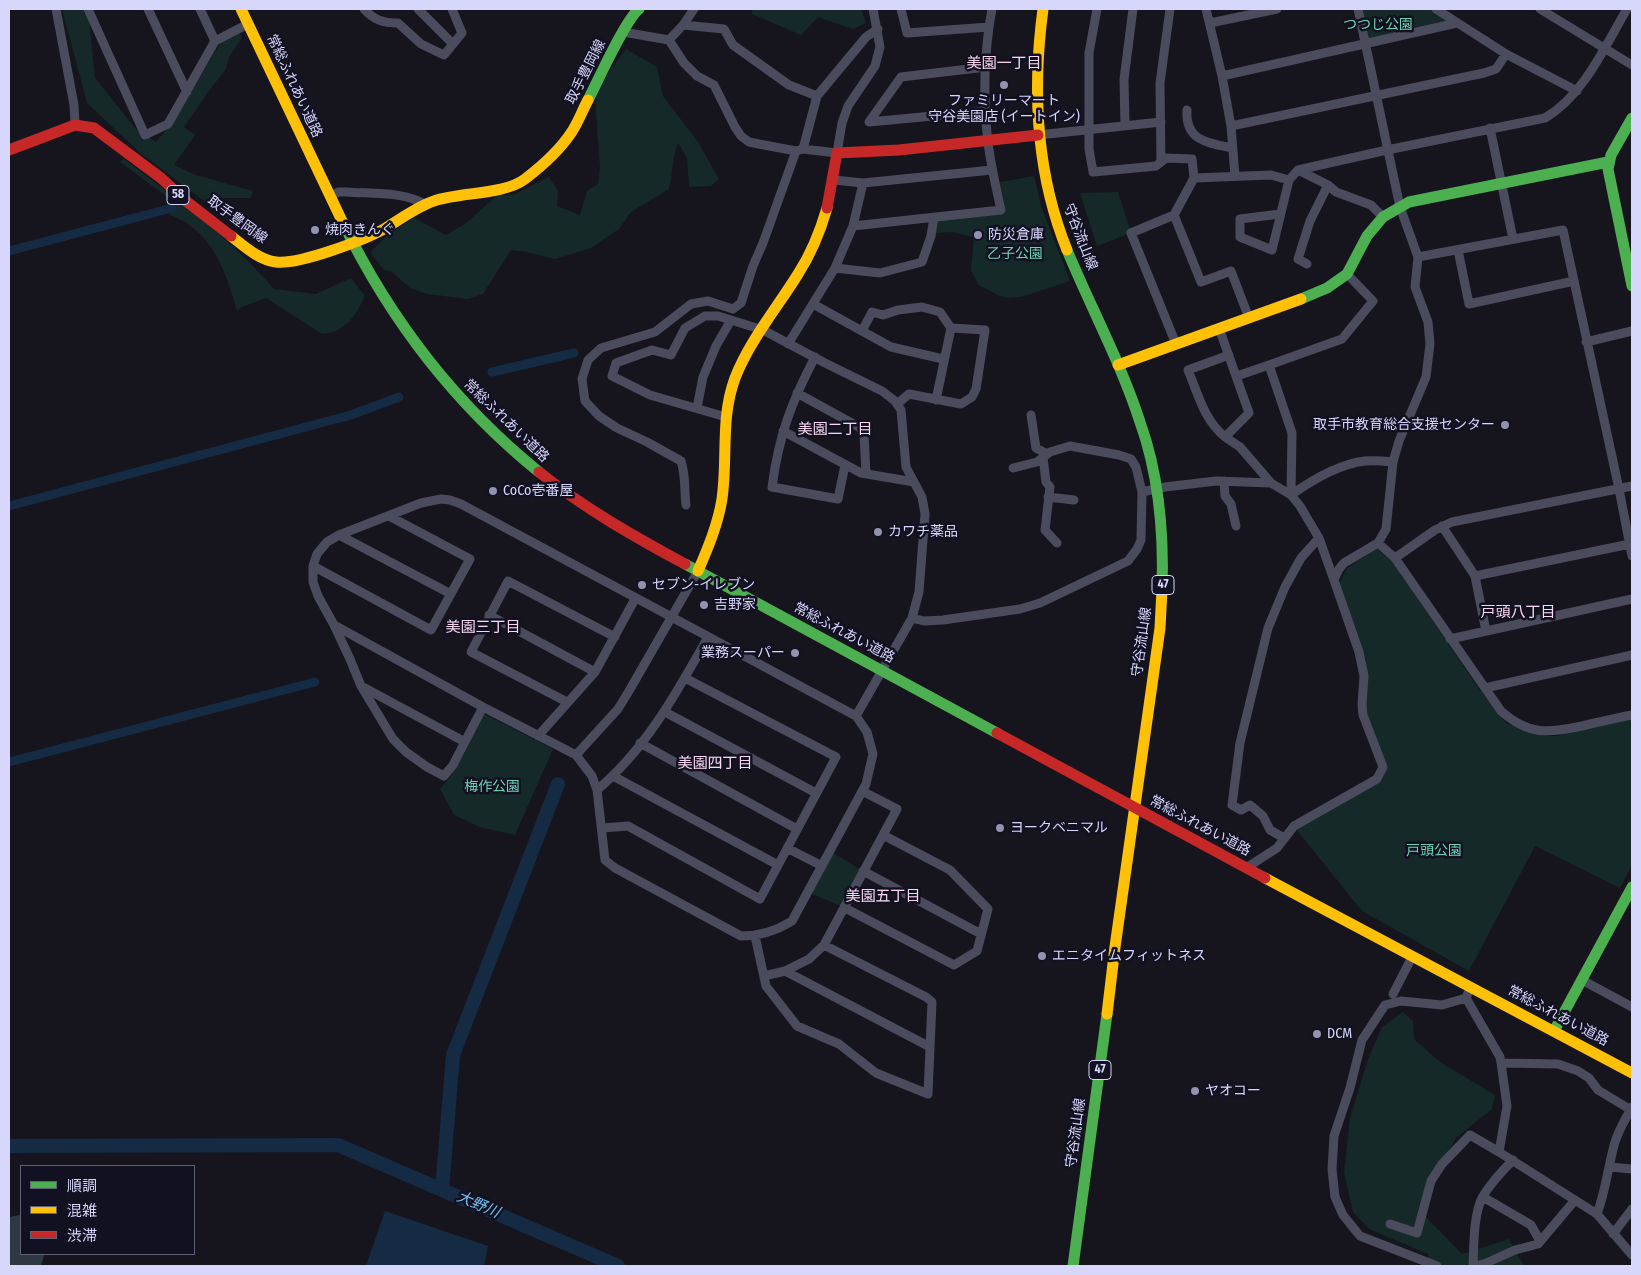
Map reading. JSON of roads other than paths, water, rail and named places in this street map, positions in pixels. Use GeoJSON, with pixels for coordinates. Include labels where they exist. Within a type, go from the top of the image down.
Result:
{"type":"FeatureCollection","features":[{"type":"Feature","properties":{"kind":"street"},"geometry":{"type":"LineString","coordinates":[[9,150],[75,125],[74,105],[56,9]]}},
{"type":"Feature","properties":{"kind":"street"},"geometry":{"type":"LineString","coordinates":[[88,9],[145,135],[168,124],[215,40],[248,24]]}},
{"type":"Feature","properties":{"kind":"street"},"geometry":{"type":"LineString","coordinates":[[148,9],[187,92]]}},
{"type":"Feature","properties":{"kind":"street"},"geometry":{"type":"LineString","coordinates":[[200,9],[215,40]]}},
{"type":"Feature","properties":{"kind":"street","name":"常総ふれあい道路"},"geometry":{"type":"LineString","coordinates":[[241,9],[352,243],[382,296],[427,360],[467,407],[504,444],[545,478],[596,515],[698,571],[1135,809],[1632,1073]]}},
{"type":"Feature","properties":{"kind":"street"},"geometry":{"type":"LineString","coordinates":[[364,9],[370,16],[383,23],[398,23],[421,44],[444,55],[462,34],[452,9]]}},
{"type":"Feature","properties":{"kind":"street"},"geometry":{"type":"LineString","coordinates":[[418,9],[453,44]]}},
{"type":"Feature","properties":{"kind":"street"},"geometry":{"type":"LineString","coordinates":[[669,40],[694,9]]}},
{"type":"Feature","properties":{"kind":"street"},"geometry":{"type":"LineString","coordinates":[[576,755],[618,709],[698,571],[714,534],[722,502],[726,416],[729,397],[746,357],[809,255],[826,212],[834,180],[842,123],[848,106],[875,66],[880,47],[873,9]]}},
{"type":"Feature","properties":{"kind":"street"},"geometry":{"type":"LineString","coordinates":[[901,9],[907,32],[989,27]]}},
{"type":"Feature","properties":{"kind":"street"},"geometry":{"type":"LineString","coordinates":[[853,226],[1001,210],[992,170],[986,111],[986,67],[992,9]]}},
{"type":"Feature","properties":{"kind":"street","name":"守谷流山線"},"geometry":{"type":"LineString","coordinates":[[1043,9],[1036,82],[1038,135],[1047,188],[1058,224],[1141,424],[1157,488],[1163,531],[1163,591],[1160,628],[1073,1266]]}},
{"type":"Feature","properties":{"kind":"street"},"geometry":{"type":"LineString","coordinates":[[1097,9],[1089,53],[1089,150],[1094,172],[1156,166],[1166,158],[1192,159],[1194,178],[1174,215],[1131,233],[1176,344]]}},
{"type":"Feature","properties":{"kind":"street"},"geometry":{"type":"LineString","coordinates":[[1125,126],[1124,78],[1133,9]]}},
{"type":"Feature","properties":{"kind":"street"},"geometry":{"type":"LineString","coordinates":[[1161,162],[1160,83],[1170,9]]}},
{"type":"Feature","properties":{"kind":"street"},"geometry":{"type":"LineString","coordinates":[[1206,9],[1222,76],[1231,126],[1235,176]]}},
{"type":"Feature","properties":{"kind":"street"},"geometry":{"type":"LineString","coordinates":[[1210,23],[1277,9]]}},
{"type":"Feature","properties":{"kind":"street"},"geometry":{"type":"LineString","coordinates":[[1334,580],[1344,563],[1378,544],[1386,529],[1393,462],[1399,440],[1426,377],[1430,344],[1428,322],[1415,287],[1418,257],[1400,207],[1358,9]]}},
{"type":"Feature","properties":{"kind":"street"},"geometry":{"type":"LineString","coordinates":[[1436,9],[1506,54],[1577,92]]}},
{"type":"Feature","properties":{"kind":"street"},"geometry":{"type":"LineString","coordinates":[[1540,9],[1632,65]]}},
{"type":"Feature","properties":{"kind":"street"},"geometry":{"type":"LineString","coordinates":[[1280,214],[1240,218],[1240,237],[1272,250],[1289,180],[1298,170],[1490,128],[1546,118],[1558,110],[1577,92],[1627,9]]}},
{"type":"Feature","properties":{"kind":"street","name":"取手豊岡線"},"geometry":{"type":"LineString","coordinates":[[75,125],[94,128],[113,141],[161,178],[186,201],[264,258],[275,262],[287,262],[352,243],[375,234],[432,201],[511,187],[524,180],[553,155],[571,133],[635,10]]}},
{"type":"Feature","properties":{"kind":"street"},"geometry":{"type":"LineString","coordinates":[[1222,76],[1457,23]]}},
{"type":"Feature","properties":{"kind":"street"},"geometry":{"type":"LineString","coordinates":[[683,25],[724,29],[733,45],[790,85],[818,96]]}},
{"type":"Feature","properties":{"kind":"street"},"geometry":{"type":"LineString","coordinates":[[686,505],[683,490],[684,472],[681,461],[618,428],[599,416],[585,401],[582,379],[588,360],[601,348],[655,332],[691,304],[708,301],[733,309],[741,303],[753,266],[799,150],[818,96],[866,37],[878,29]]}},
{"type":"Feature","properties":{"kind":"street"},"geometry":{"type":"LineString","coordinates":[[623,32],[669,40],[684,63],[698,76],[714,85],[735,127],[742,136],[749,142],[758,144],[837,153],[899,150],[1161,122]]}},
{"type":"Feature","properties":{"kind":"street"},"geometry":{"type":"LineString","coordinates":[[1231,126],[1484,73],[1496,69],[1506,54]]}},
{"type":"Feature","properties":{"kind":"street"},"geometry":{"type":"LineString","coordinates":[[986,67],[901,77],[869,122],[986,111]]}},
{"type":"Feature","properties":{"kind":"street"},"geometry":{"type":"LineString","coordinates":[[1187,110],[1186,121],[1192,134],[1205,142],[1233,148]]}},
{"type":"Feature","properties":{"kind":"street"},"geometry":{"type":"LineString","coordinates":[[1632,118],[1608,162],[1609,177],[1632,286]]}},
{"type":"Feature","properties":{"kind":"street"},"geometry":{"type":"LineString","coordinates":[[1490,128],[1513,239]]}},
{"type":"Feature","properties":{"kind":"street"},"geometry":{"type":"LineString","coordinates":[[1118,365],[1327,288],[1347,274],[1367,236],[1383,218],[1409,202],[1608,162]]}},
{"type":"Feature","properties":{"kind":"street"},"geometry":{"type":"LineString","coordinates":[[834,180],[863,183],[992,170]]}},
{"type":"Feature","properties":{"kind":"street"},"geometry":{"type":"LineString","coordinates":[[1298,170],[1328,185],[1336,192],[1371,205],[1383,218]]}},
{"type":"Feature","properties":{"kind":"street"},"geometry":{"type":"LineString","coordinates":[[1194,178],[1271,175],[1289,180]]}},
{"type":"Feature","properties":{"kind":"street"},"geometry":{"type":"LineString","coordinates":[[788,344],[835,268],[853,226],[863,183]]}},
{"type":"Feature","properties":{"kind":"street"},"geometry":{"type":"LineString","coordinates":[[1307,264],[1298,259],[1310,221],[1328,185]]}},
{"type":"Feature","properties":{"kind":"street"},"geometry":{"type":"LineString","coordinates":[[330,197],[338,192],[402,196],[418,200],[426,205]]}},
{"type":"Feature","properties":{"kind":"street"},"geometry":{"type":"LineString","coordinates":[[1174,215],[1201,282],[1231,271],[1249,318]]}},
{"type":"Feature","properties":{"kind":"street"},"geometry":{"type":"LineString","coordinates":[[835,268],[880,273],[922,262],[931,236],[934,217]]}},
{"type":"Feature","properties":{"kind":"street"},"geometry":{"type":"LineString","coordinates":[[1418,257],[1563,230],[1586,342],[1620,489],[1632,556]]}},
{"type":"Feature","properties":{"kind":"street"},"geometry":{"type":"LineString","coordinates":[[1458,250],[1470,304],[1574,281]]}},
{"type":"Feature","properties":{"kind":"street"},"geometry":{"type":"LineString","coordinates":[[1237,376],[1342,339],[1373,301],[1347,274]]}},
{"type":"Feature","properties":{"kind":"street"},"geometry":{"type":"LineString","coordinates":[[813,304],[891,346],[943,359]]}},
{"type":"Feature","properties":{"kind":"street"},"geometry":{"type":"LineString","coordinates":[[862,331],[872,312],[883,315],[922,306],[940,312],[950,328],[936,400]]}},
{"type":"Feature","properties":{"kind":"street"},"geometry":{"type":"LineString","coordinates":[[726,416],[650,395],[612,376],[616,363],[652,350],[671,355],[685,328],[705,316],[718,316],[763,330],[882,391],[901,410],[906,468],[922,497],[925,514],[920,585],[912,618],[856,716]]}},
{"type":"Feature","properties":{"kind":"street"},"geometry":{"type":"LineString","coordinates":[[696,408],[703,377],[716,346],[731,320]]}},
{"type":"Feature","properties":{"kind":"street"},"geometry":{"type":"LineString","coordinates":[[897,404],[909,394],[961,404],[972,397],[976,389],[985,330],[950,328]]}},
{"type":"Feature","properties":{"kind":"street"},"geometry":{"type":"LineString","coordinates":[[1220,328],[1249,413],[1225,437]]}},
{"type":"Feature","properties":{"kind":"street"},"geometry":{"type":"LineString","coordinates":[[1586,342],[1632,332]]}},
{"type":"Feature","properties":{"kind":"street"},"geometry":{"type":"LineString","coordinates":[[1229,355],[1188,370],[1205,412],[1214,428],[1240,447],[1271,483],[1291,495],[1300,506],[1319,538],[1359,652],[1364,676],[1363,715],[1383,767],[1377,779],[1294,826],[1276,848],[1246,868]]}},
{"type":"Feature","properties":{"kind":"street"},"geometry":{"type":"LineString","coordinates":[[815,357],[797,392],[782,431],[772,487],[838,499],[845,465]]}},
{"type":"Feature","properties":{"kind":"street"},"geometry":{"type":"LineString","coordinates":[[1269,365],[1292,433],[1291,495]]}},
{"type":"Feature","properties":{"kind":"street"},"geometry":{"type":"LineString","coordinates":[[797,392],[859,427],[864,434],[866,474]]}},
{"type":"Feature","properties":{"kind":"street"},"geometry":{"type":"LineString","coordinates":[[1031,415],[1036,448],[1045,456],[1046,482],[1050,487],[1045,530],[1057,543]]}},
{"type":"Feature","properties":{"kind":"street"},"geometry":{"type":"LineString","coordinates":[[782,431],[845,465],[866,474],[914,482]]}},
{"type":"Feature","properties":{"kind":"street"},"geometry":{"type":"LineString","coordinates":[[912,618],[924,621],[943,620],[1020,609],[1040,603],[1128,561],[1137,550],[1142,540],[1142,492],[1136,467],[1131,459],[1070,446],[1045,456],[1038,462],[1013,468]]}},
{"type":"Feature","properties":{"kind":"street"},"geometry":{"type":"LineString","coordinates":[[1291,495],[1310,482],[1346,466],[1364,461],[1393,462]]}},
{"type":"Feature","properties":{"kind":"street"},"geometry":{"type":"LineString","coordinates":[[1142,492],[1193,483],[1224,481],[1271,483]]}},
{"type":"Feature","properties":{"kind":"street"},"geometry":{"type":"LineString","coordinates":[[1224,481],[1225,496],[1231,504],[1236,526]]}},
{"type":"Feature","properties":{"kind":"street"},"geometry":{"type":"LineString","coordinates":[[1394,558],[1442,526],[1452,522],[1632,486]]}},
{"type":"Feature","properties":{"kind":"street"},"geometry":{"type":"LineString","coordinates":[[1048,496],[1074,500]]}},
{"type":"Feature","properties":{"kind":"street"},"geometry":{"type":"LineString","coordinates":[[334,625],[483,707],[576,755],[592,776],[596,790],[606,860],[615,868],[741,936],[755,936],[770,932],[792,921],[862,791],[869,773],[873,754],[867,732],[856,716],[450,500],[421,502],[339,535],[327,542],[317,554],[313,566],[313,582],[361,686],[393,739],[406,752],[426,767],[444,776],[453,764],[483,707]]}},
{"type":"Feature","properties":{"kind":"street"},"geometry":{"type":"LineString","coordinates":[[313,566],[431,630],[470,559],[389,516]]}},
{"type":"Feature","properties":{"kind":"street"},"geometry":{"type":"LineString","coordinates":[[1442,526],[1475,576],[1486,631]]}},
{"type":"Feature","properties":{"kind":"street"},"geometry":{"type":"LineString","coordinates":[[339,535],[451,594]]}},
{"type":"Feature","properties":{"kind":"street"},"geometry":{"type":"LineString","coordinates":[[1284,838],[1270,830],[1264,816],[1250,805],[1241,810],[1232,805],[1240,743],[1268,628],[1285,587],[1301,558],[1319,538]]}},
{"type":"Feature","properties":{"kind":"street"},"geometry":{"type":"LineString","coordinates":[[1378,544],[1394,558],[1506,715],[1519,725],[1546,732],[1632,715]]}},
{"type":"Feature","properties":{"kind":"street"},"geometry":{"type":"LineString","coordinates":[[1475,576],[1630,544]]}},
{"type":"Feature","properties":{"kind":"street"},"geometry":{"type":"LineString","coordinates":[[567,702],[471,652],[508,581],[615,638]]}},
{"type":"Feature","properties":{"kind":"street"},"geometry":{"type":"LineString","coordinates":[[538,736],[595,672],[635,599]]}},
{"type":"Feature","properties":{"kind":"street"},"geometry":{"type":"LineString","coordinates":[[1450,639],[1632,599]]}},
{"type":"Feature","properties":{"kind":"street"},"geometry":{"type":"LineString","coordinates":[[489,615],[595,672]]}},
{"type":"Feature","properties":{"kind":"street"},"geometry":{"type":"LineString","coordinates":[[596,790],[613,776],[666,712],[708,637]]}},
{"type":"Feature","properties":{"kind":"street"},"geometry":{"type":"LineString","coordinates":[[1486,688],[1632,655]]}},
{"type":"Feature","properties":{"kind":"street"},"geometry":{"type":"LineString","coordinates":[[602,828],[628,826],[760,899],[836,757],[685,678]]}},
{"type":"Feature","properties":{"kind":"street"},"geometry":{"type":"LineString","coordinates":[[361,686],[465,742]]}},
{"type":"Feature","properties":{"kind":"street"},"geometry":{"type":"LineString","coordinates":[[666,712],[816,793]]}},
{"type":"Feature","properties":{"kind":"street"},"geometry":{"type":"LineString","coordinates":[[640,743],[797,829]]}},
{"type":"Feature","properties":{"kind":"street"},"geometry":{"type":"LineString","coordinates":[[613,776],[778,865]]}},
{"type":"Feature","properties":{"kind":"street"},"geometry":{"type":"LineString","coordinates":[[764,976],[785,971],[809,959],[824,945],[845,908],[897,809],[862,791]]}},
{"type":"Feature","properties":{"kind":"street"},"geometry":{"type":"LineString","coordinates":[[845,908],[954,965],[977,951],[988,909],[950,870],[883,835]]}},
{"type":"Feature","properties":{"kind":"street"},"geometry":{"type":"LineString","coordinates":[[787,848],[822,866]]}},
{"type":"Feature","properties":{"kind":"street"},"geometry":{"type":"LineString","coordinates":[[864,871],[981,934]]}},
{"type":"Feature","properties":{"kind":"street"},"geometry":{"type":"LineString","coordinates":[[1554,1031],[1632,887]]}},
{"type":"Feature","properties":{"kind":"street"},"geometry":{"type":"LineString","coordinates":[[755,936],[766,986],[797,1026],[839,1044],[876,1073],[928,1094],[932,1002],[926,996],[824,945]]}},
{"type":"Feature","properties":{"kind":"street"},"geometry":{"type":"LineString","coordinates":[[1393,994],[1412,957]]}},
{"type":"Feature","properties":{"kind":"street"},"geometry":{"type":"LineString","coordinates":[[785,971],[930,1047]]}},
{"type":"Feature","properties":{"kind":"street"},"geometry":{"type":"LineString","coordinates":[[1582,980],[1632,1005]]}},
{"type":"Feature","properties":{"kind":"street"},"geometry":{"type":"LineString","coordinates":[[1470,986],[1466,998],[1500,1057],[1507,1106],[1498,1152]]}},
{"type":"Feature","properties":{"kind":"street"},"geometry":{"type":"LineString","coordinates":[[1437,1266],[1360,1236],[1343,1216],[1335,1197],[1332,1169],[1334,1136],[1350,1088],[1362,1040],[1385,1005],[1401,1001],[1442,1005],[1466,998]]}},
{"type":"Feature","properties":{"kind":"street"},"geometry":{"type":"LineString","coordinates":[[1501,1063],[1558,1064],[1578,1070],[1598,1090],[1631,1108],[1617,1136],[1603,1198],[1597,1214]]}},
{"type":"Feature","properties":{"kind":"street"},"geometry":{"type":"LineString","coordinates":[[1390,1224],[1417,1234],[1431,1181],[1442,1164],[1470,1135],[1597,1214],[1632,1255]]}},
{"type":"Feature","properties":{"kind":"street"},"geometry":{"type":"LineString","coordinates":[[1513,1160],[1494,1180],[1482,1197],[1477,1212],[1474,1266],[1484,1264],[1515,1250],[1538,1244],[1574,1200]]}},
{"type":"Feature","properties":{"kind":"street"},"geometry":{"type":"LineString","coordinates":[[1610,1167],[1632,1168]]}},
{"type":"Feature","properties":{"kind":"street"},"geometry":{"type":"LineString","coordinates":[[1482,1197],[1531,1225],[1540,1241]]}},
{"type":"Feature","properties":{"kind":"street"},"geometry":{"type":"LineString","coordinates":[[1613,1234],[1632,1209]]}},
{"type":"Feature","properties":{"kind":"water"},"geometry":{"type":"Polygon","coordinates":[[[385,1211],[488,1246],[484,1266],[366,1266],[385,1211]]]}},
{"type":"Feature","properties":{"kind":"waterway"},"geometry":{"type":"LineString","coordinates":[[9,251],[172,208]]}},
{"type":"Feature","properties":{"kind":"waterway"},"geometry":{"type":"LineString","coordinates":[[492,372],[574,353]]}},
{"type":"Feature","properties":{"kind":"waterway"},"geometry":{"type":"LineString","coordinates":[[9,506],[351,415],[399,397]]}},
{"type":"Feature","properties":{"kind":"waterway"},"geometry":{"type":"LineString","coordinates":[[9,762],[315,682]]}},
{"type":"Feature","properties":{"kind":"waterway"},"geometry":{"type":"LineString","coordinates":[[442,1190],[453,1055],[558,784]]}},
{"type":"Feature","properties":{"kind":"waterway","name":"大野川"},"geometry":{"type":"LineString","coordinates":[[9,1146],[338,1145],[618,1266]]}},
{"type":"Feature","properties":{"kind":"place","name":"ファミリーマート 守谷美園店 (イートイン)"},"geometry":{"type":"Point","coordinates":[1004,85]}},
{"type":"Feature","properties":{"kind":"place","name":"焼肉きんぐ"},"geometry":{"type":"Point","coordinates":[315,230]}},
{"type":"Feature","properties":{"kind":"place","name":"防災倉庫"},"geometry":{"type":"Point","coordinates":[978,235]}},
{"type":"Feature","properties":{"kind":"place","name":"取手市教育総合支援センター"},"geometry":{"type":"Point","coordinates":[1505,425]}},
{"type":"Feature","properties":{"kind":"place","name":"CoCo壱番屋"},"geometry":{"type":"Point","coordinates":[493,491]}},
{"type":"Feature","properties":{"kind":"place","name":"カワチ薬品"},"geometry":{"type":"Point","coordinates":[878,532]}},
{"type":"Feature","properties":{"kind":"place","name":"セブン-イレブン"},"geometry":{"type":"Point","coordinates":[642,585]}},
{"type":"Feature","properties":{"kind":"place","name":"吉野家"},"geometry":{"type":"Point","coordinates":[704,605]}},
{"type":"Feature","properties":{"kind":"place","name":"業務スーパー"},"geometry":{"type":"Point","coordinates":[795,653]}},
{"type":"Feature","properties":{"kind":"place","name":"ヨークベニマル"},"geometry":{"type":"Point","coordinates":[1000,828]}},
{"type":"Feature","properties":{"kind":"place","name":"エニタイムフィットネス"},"geometry":{"type":"Point","coordinates":[1042,956]}},
{"type":"Feature","properties":{"kind":"place","name":"DCM"},"geometry":{"type":"Point","coordinates":[1317,1034]}},
{"type":"Feature","properties":{"kind":"place","name":"ヤオコー"},"geometry":{"type":"Point","coordinates":[1195,1091]}},
{"type":"Feature","properties":{"kind":"district","name":"美園一丁目"},"geometry":{"type":"Point","coordinates":[1004,64]}},
{"type":"Feature","properties":{"kind":"district","name":"美園二丁目"},"geometry":{"type":"Point","coordinates":[835,430]}},
{"type":"Feature","properties":{"kind":"district","name":"戸頭八丁目"},"geometry":{"type":"Point","coordinates":[1518,613]}},
{"type":"Feature","properties":{"kind":"district","name":"美園三丁目"},"geometry":{"type":"Point","coordinates":[483,628]}},
{"type":"Feature","properties":{"kind":"district","name":"美園四丁目"},"geometry":{"type":"Point","coordinates":[715,764]}},
{"type":"Feature","properties":{"kind":"district","name":"美園五丁目"},"geometry":{"type":"Point","coordinates":[883,897]}},
{"type":"Feature","properties":{"kind":"park label","name":"つつじ公園"},"geometry":{"type":"Point","coordinates":[1378,25]}},
{"type":"Feature","properties":{"kind":"park label","name":"乙子公園"},"geometry":{"type":"Point","coordinates":[1015,254]}},
{"type":"Feature","properties":{"kind":"park label","name":"梅作公園"},"geometry":{"type":"Point","coordinates":[492,787]}},
{"type":"Feature","properties":{"kind":"park label","name":"戸頭公園"},"geometry":{"type":"Point","coordinates":[1434,851]}}]}
